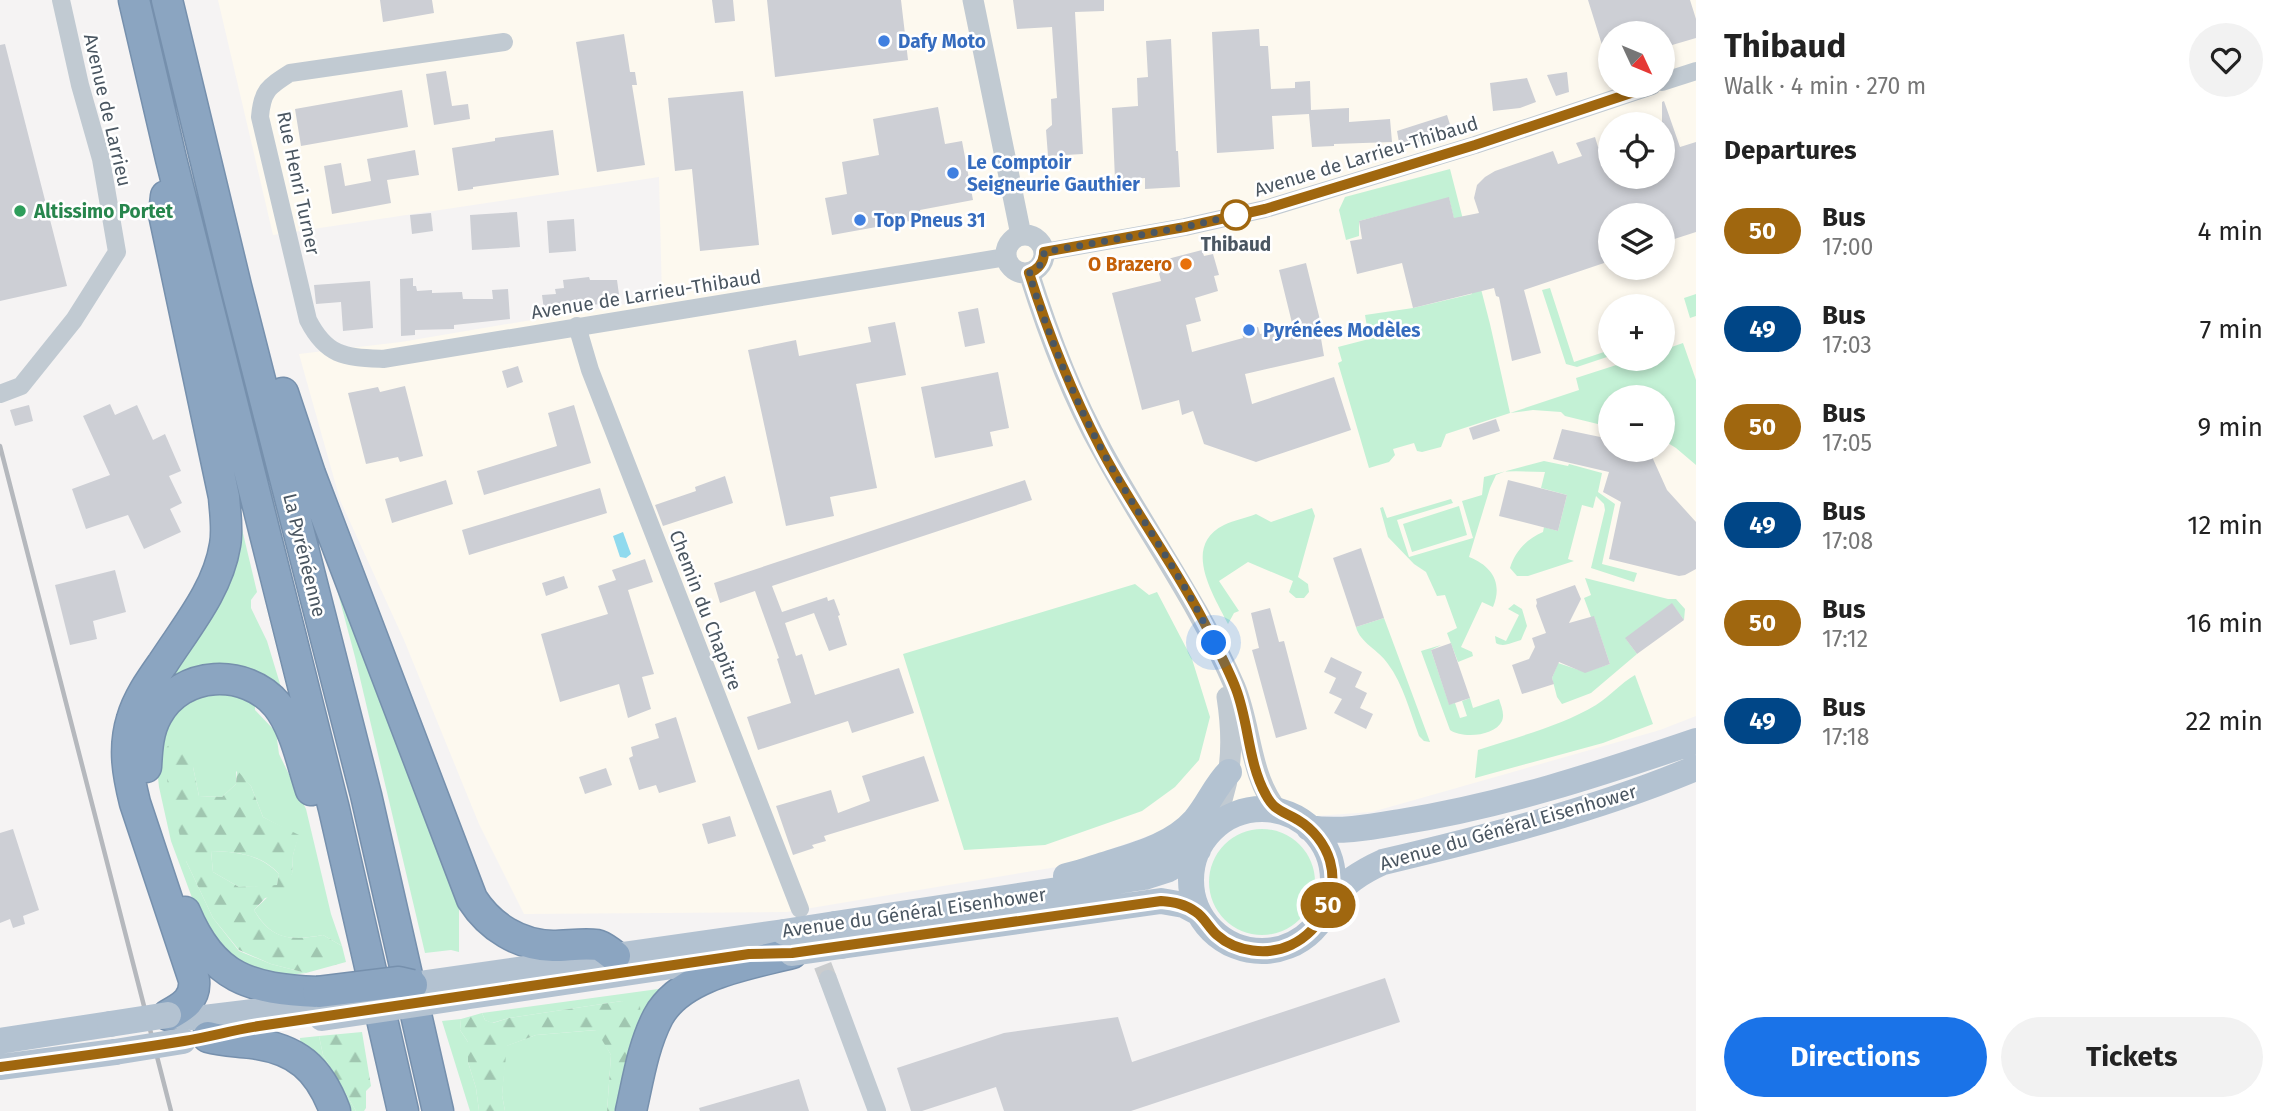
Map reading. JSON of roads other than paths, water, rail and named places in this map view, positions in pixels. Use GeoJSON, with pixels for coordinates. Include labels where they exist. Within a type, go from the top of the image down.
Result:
{"type":"FeatureCollection","features":[{"type":"Feature","properties":{"kind":"highway","name":"La Pyrénéenne"},"geometry":{"type":"LineString","coordinates":[[134,0],[171,159],[334,809],[403,1111]]}},
{"type":"Feature","properties":{"kind":"highway","name":"La Pyrénéenne"},"geometry":{"type":"LineString","coordinates":[[167,0],[236,286],[366,796],[438,1111]]}},
{"type":"Feature","properties":{"kind":"highway"},"geometry":{"type":"LineString","coordinates":[[168,1015],[190,1000],[195,991],[194,981],[135,803],[128,773],[128,737],[139,700],[201,606],[212,584],[223,553],[226,524],[224,496],[164,214],[171,159]]}},
{"type":"Feature","properties":{"kind":"highway"},"geometry":{"type":"LineString","coordinates":[[236,286],[263,320],[288,411],[310,474],[472,899],[494,925],[520,939],[551,946],[599,945],[615,956]]}},
{"type":"Feature","properties":{"kind":"highway"},"geometry":{"type":"LineString","coordinates":[[334,809],[311,790],[291,732],[278,707],[265,693],[249,683],[221,679],[204,680],[171,698],[159,712],[148,744],[147,779],[157,825],[176,891],[193,930],[213,959],[244,980],[284,990],[320,1004],[400,982],[412,985]]}},
{"type":"Feature","properties":{"kind":"highway"},"geometry":{"type":"LineString","coordinates":[[631,1111],[649,1036],[659,1014],[694,983],[788,943]]}},
{"type":"Feature","properties":{"kind":"highway"},"geometry":{"type":"LineString","coordinates":[[195,1039],[248,1042],[273,1046],[293,1054],[317,1075],[335,1111]]}},
{"type":"Feature","properties":{"kind":"main road","name":"Avenue du Général Eisenhower"},"geometry":{"type":"LineString","coordinates":[[1310,828],[1325,831],[1371,827],[1482,806],[1604,773],[1696,741]]}},
{"type":"Feature","properties":{"kind":"main road","name":"Avenue du Général Eisenhower"},"geometry":{"type":"LineString","coordinates":[[1329,902],[1361,872],[1383,862],[1525,826],[1588,807],[1696,768]]}},
{"type":"Feature","properties":{"kind":"main road"},"geometry":{"type":"LineString","coordinates":[[1000,899],[1028,882],[1072,875],[1155,848],[1174,838],[1193,822],[1229,772]]}},
{"type":"Feature","properties":{"kind":"main road"},"geometry":{"type":"LineString","coordinates":[[1248,811],[1278,811],[1310,828],[1326,849],[1332,889],[1329,902],[1314,928],[1289,946],[1260,951],[1238,947],[1218,936],[1199,913],[1193,898],[1192,865],[1203,842],[1220,823],[1248,811]]}},
{"type":"Feature","properties":{"kind":"main road","name":"Avenue du Général Eisenhower"},"geometry":{"type":"LineString","coordinates":[[838,935],[1000,899],[1144,877],[1169,869],[1203,842]]}},
{"type":"Feature","properties":{"kind":"main road","name":"Avenue du Général Eisenhower"},"geometry":{"type":"LineString","coordinates":[[412,985],[460,987],[615,956],[788,943],[838,935],[1161,901],[1184,905],[1199,913]]}},
{"type":"Feature","properties":{"kind":"main road","name":"Avenue du Général Eisenhower"},"geometry":{"type":"LineString","coordinates":[[0,1041],[168,1015],[204,1018],[749,954],[788,943]]}},
{"type":"Feature","properties":{"kind":"main road","name":"Avenue du Général Eisenhower"},"geometry":{"type":"LineString","coordinates":[[0,1067],[195,1039],[320,1004]]}},
{"type":"Feature","properties":{"kind":"street","name":"Avenue de Larrieu"},"geometry":{"type":"LineString","coordinates":[[0,394],[21,386],[74,320],[117,253],[101,159],[80,85],[61,0]]}},
{"type":"Feature","properties":{"kind":"street"},"geometry":{"type":"LineString","coordinates":[[973,0],[1021,235]]}},
{"type":"Feature","properties":{"kind":"street","name":"Rue Henri Turner"},"geometry":{"type":"LineString","coordinates":[[308,320],[260,117],[261,99],[273,84],[290,73],[504,42]]}},
{"type":"Feature","properties":{"kind":"street"},"geometry":{"type":"LineString","coordinates":[[1675,78],[1696,71]]}},
{"type":"Feature","properties":{"kind":"street","name":"Avenue de Larrieu-Thibaud"},"geometry":{"type":"LineString","coordinates":[[1044,252],[1185,227],[1265,209],[1475,145],[1616,98]]}},
{"type":"Feature","properties":{"kind":"street"},"geometry":{"type":"LineString","coordinates":[[1021,235],[1039,240],[1044,252],[1042,263],[1029,273],[1017,271],[1008,263],[1006,257],[1011,240],[1021,235]]}},
{"type":"Feature","properties":{"kind":"street","name":"Avenue de Larrieu-Thibaud"},"geometry":{"type":"LineString","coordinates":[[308,320],[317,339],[333,351],[353,357],[383,359],[1006,257]]}},
{"type":"Feature","properties":{"kind":"street"},"geometry":{"type":"LineString","coordinates":[[1029,273],[1076,397],[1102,450],[1195,606],[1236,689],[1259,781],[1267,798],[1278,811]]}},
{"type":"Feature","properties":{"kind":"street","name":"Chemin du Chapitre"},"geometry":{"type":"LineString","coordinates":[[577,326],[590,370],[800,909]]}},
{"type":"Feature","properties":{"kind":"street"},"geometry":{"type":"LineString","coordinates":[[1203,842],[1224,798],[1229,772],[1232,743],[1222,661]]}},
{"type":"Feature","properties":{"kind":"street"},"geometry":{"type":"LineString","coordinates":[[828,979],[877,1111]]}},
{"type":"Feature","properties":{"kind":"water"},"geometry":{"type":"Polygon","coordinates":[[[623,532],[631,554],[626,558],[620,557],[613,536],[623,532]]]}},
{"type":"Feature","properties":{"kind":"tunnel"},"geometry":{"type":"LineString","coordinates":[[813,940],[828,979]]}},
{"type":"Feature","properties":{"kind":"railway"},"geometry":{"type":"LineString","coordinates":[[0,446],[171,1111]]}},
{"type":"Feature","properties":{"kind":"place","name":"Dafy Moto"},"geometry":{"type":"Point","coordinates":[884,41]}},
{"type":"Feature","properties":{"kind":"place","name":"Le Comptoir Seigneurie Gauthier"},"geometry":{"type":"Point","coordinates":[953,173]}},
{"type":"Feature","properties":{"kind":"place","name":"Altissimo Portet"},"geometry":{"type":"Point","coordinates":[20,211]}},
{"type":"Feature","properties":{"kind":"place","name":"Thibaud"},"geometry":{"type":"Point","coordinates":[1236,215]}},
{"type":"Feature","properties":{"kind":"place","name":"Top Pneus 31"},"geometry":{"type":"Point","coordinates":[860,220]}},
{"type":"Feature","properties":{"kind":"place","name":"O Brazero"},"geometry":{"type":"Point","coordinates":[1186,264]}},
{"type":"Feature","properties":{"kind":"place","name":"Pyrénées Modèles"},"geometry":{"type":"Point","coordinates":[1249,330]}}]}
